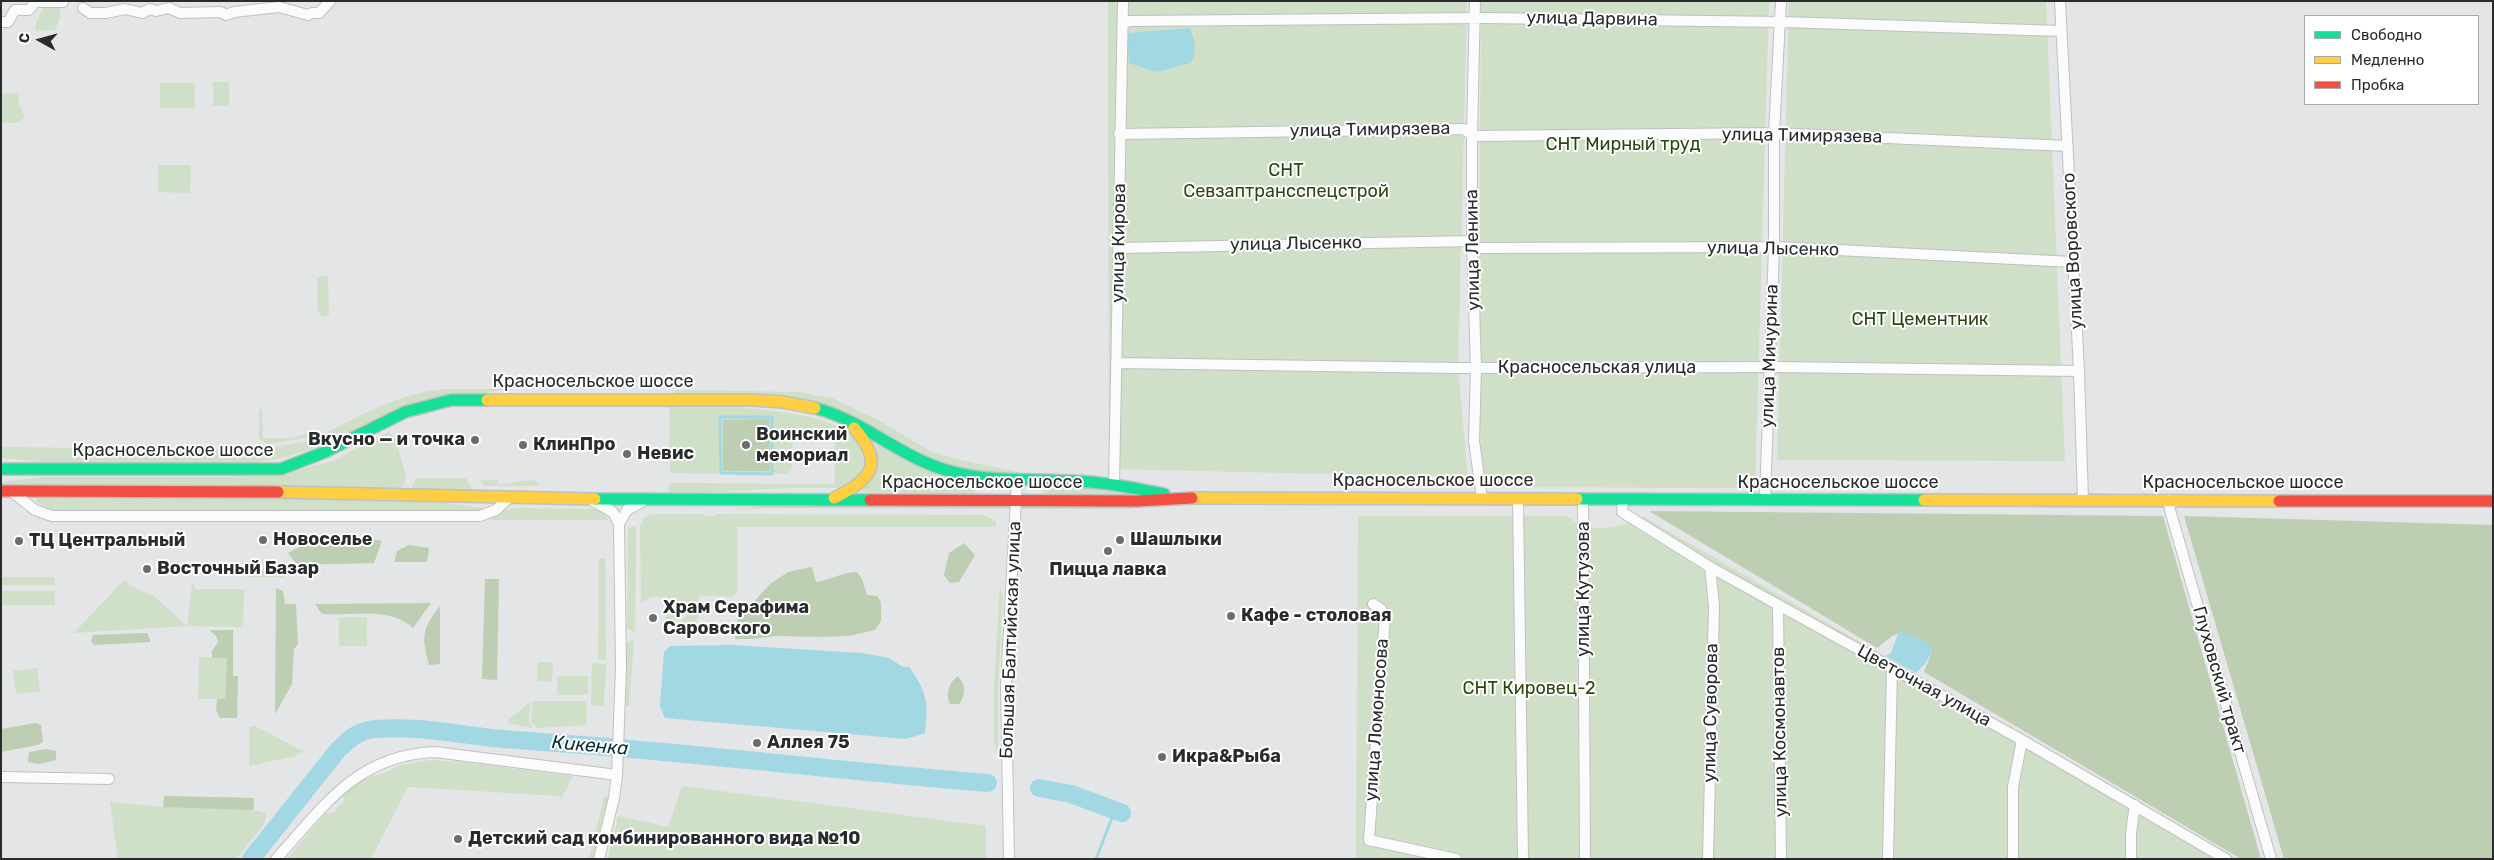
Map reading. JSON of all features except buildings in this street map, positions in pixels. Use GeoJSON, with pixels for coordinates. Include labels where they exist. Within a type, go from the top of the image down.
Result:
{"type":"FeatureCollection","features":[{"type":"Feature","properties":{"kind":"main road","name":"Красносельское шоссе"},"geometry":{"type":"LineString","coordinates":[[1,469],[281,469],[311,459],[402,411],[426,404],[451,400],[779,401],[809,406],[842,417],[937,467],[974,477],[1092,482],[1182,498]]}},
{"type":"Feature","properties":{"kind":"main road"},"geometry":{"type":"LineString","coordinates":[[828,500],[852,490],[863,482],[870,473],[874,462],[872,448],[865,438],[842,417]]}},
{"type":"Feature","properties":{"kind":"main road","name":"Красносельское шоссе"},"geometry":{"type":"LineString","coordinates":[[6,491],[234,491],[509,498],[828,500],[1482,498],[1622,500],[2493,501]]}},
{"type":"Feature","properties":{"kind":"street"},"geometry":{"type":"LineString","coordinates":[[83,8],[90,13],[106,13],[125,9],[142,13],[150,9],[156,11],[168,8],[180,13],[221,12],[226,15],[234,12],[280,7],[308,15],[318,13],[330,1]]}},
{"type":"Feature","properties":{"kind":"street","name":"улица Кирова"},"geometry":{"type":"LineString","coordinates":[[1114,485],[1120,248],[1119,134],[1123,1]]}},
{"type":"Feature","properties":{"kind":"street","name":"улица Ленина"},"geometry":{"type":"LineString","coordinates":[[1475,1],[1472,136],[1472,245],[1476,368],[1474,441],[1482,498]]}},
{"type":"Feature","properties":{"kind":"street","name":"улица Мичурина"},"geometry":{"type":"LineString","coordinates":[[1766,500],[1774,247],[1774,133],[1781,1]]}},
{"type":"Feature","properties":{"kind":"street","name":"улица Воровского"},"geometry":{"type":"LineString","coordinates":[[2060,1],[2079,371],[2083,500]]}},
{"type":"Feature","properties":{"kind":"street"},"geometry":{"type":"LineString","coordinates":[[1,22],[8,22],[15,10],[29,10],[36,2],[63,2]]}},
{"type":"Feature","properties":{"kind":"street","name":"улица Дарвина"},"geometry":{"type":"LineString","coordinates":[[1123,23],[1138,21],[1475,18],[1780,21],[2061,31]]}},
{"type":"Feature","properties":{"kind":"street","name":"улица Тимирязева"},"geometry":{"type":"LineString","coordinates":[[1119,134],[1464,129],[1472,136],[1774,133],[2068,146]]}},
{"type":"Feature","properties":{"kind":"street","name":"улица Лысенко"},"geometry":{"type":"LineString","coordinates":[[1120,248],[1472,245],[1774,247],[2073,262]]}},
{"type":"Feature","properties":{"kind":"street","name":"Красносельская улица"},"geometry":{"type":"LineString","coordinates":[[1116,363],[1476,368],[1770,367],[2079,371]]}},
{"type":"Feature","properties":{"kind":"street","name":"Большая Балтийская улица"},"geometry":{"type":"LineString","coordinates":[[1009,859],[1006,685],[1018,480]]}},
{"type":"Feature","properties":{"kind":"street"},"geometry":{"type":"LineString","coordinates":[[6,491],[35,510],[52,516],[480,516],[496,510],[509,498]]}},
{"type":"Feature","properties":{"kind":"street"},"geometry":{"type":"LineString","coordinates":[[588,499],[612,512],[619,524],[622,636],[618,763],[614,798],[599,859]]}},
{"type":"Feature","properties":{"kind":"street"},"geometry":{"type":"LineString","coordinates":[[619,524],[631,506],[647,499]]}},
{"type":"Feature","properties":{"kind":"street"},"geometry":{"type":"LineString","coordinates":[[1518,499],[1523,859]]}},
{"type":"Feature","properties":{"kind":"street","name":"улица Кутузова"},"geometry":{"type":"LineString","coordinates":[[1583,499],[1585,859]]}},
{"type":"Feature","properties":{"kind":"street","name":"Цветочная улица"},"geometry":{"type":"LineString","coordinates":[[1622,500],[1622,512],[1710,567],[2022,740],[2135,804],[2226,859]]}},
{"type":"Feature","properties":{"kind":"street","name":"Глуховский тракт"},"geometry":{"type":"LineString","coordinates":[[2169,500],[2170,510],[2271,859]]}},
{"type":"Feature","properties":{"kind":"street","name":"улица Суворова"},"geometry":{"type":"LineString","coordinates":[[1708,859],[1714,606],[1710,567]]}},
{"type":"Feature","properties":{"kind":"street","name":"улица Ломоносова"},"geometry":{"type":"LineString","coordinates":[[1374,604],[1381,609],[1385,617],[1369,840],[1456,859]]}},
{"type":"Feature","properties":{"kind":"street","name":"улица Космонавтов"},"geometry":{"type":"LineString","coordinates":[[1778,606],[1781,859]]}},
{"type":"Feature","properties":{"kind":"street"},"geometry":{"type":"LineString","coordinates":[[1888,859],[1892,668]]}},
{"type":"Feature","properties":{"kind":"street"},"geometry":{"type":"LineString","coordinates":[[2013,859],[2013,787],[2022,740]]}},
{"type":"Feature","properties":{"kind":"street"},"geometry":{"type":"LineString","coordinates":[[276,859],[325,804],[348,782],[379,763],[418,752],[442,752],[617,775]]}},
{"type":"Feature","properties":{"kind":"street"},"geometry":{"type":"LineString","coordinates":[[1,776],[109,779]]}},
{"type":"Feature","properties":{"kind":"street"},"geometry":{"type":"LineString","coordinates":[[2131,859],[2131,833],[2135,804]]}},
{"type":"Feature","properties":{"kind":"green space","name":"СНТ Севзаптрансспецстрой"},"geometry":{"type":"Polygon","coordinates":[[[1108,1],[1467,1],[1458,368],[1468,477],[1109,469],[1108,1]]]}},
{"type":"Feature","properties":{"kind":"green space","name":"СНТ Мирный труд"},"geometry":{"type":"Polygon","coordinates":[[[1481,1],[1769,1],[1755,488],[1484,487],[1478,440],[1481,1]]]}},
{"type":"Feature","properties":{"kind":"green space","name":"СНТ Цементник"},"geometry":{"type":"Polygon","coordinates":[[[1789,1],[2046,1],[2065,461],[1777,460],[1789,1]]]}},
{"type":"Feature","properties":{"kind":"green space"},"geometry":{"type":"Polygon","coordinates":[[[60,6],[60,19],[55,30],[36,31],[35,26],[43,8],[60,6]]]}},
{"type":"Feature","properties":{"kind":"green space"},"geometry":{"type":"Polygon","coordinates":[[[213,82],[229,82],[229,106],[213,106],[213,82]]]}},
{"type":"Feature","properties":{"kind":"green space"},"geometry":{"type":"Polygon","coordinates":[[[160,83],[195,83],[195,108],[160,108],[160,83]]]}},
{"type":"Feature","properties":{"kind":"green space"},"geometry":{"type":"Polygon","coordinates":[[[19,93],[19,103],[25,118],[15,123],[1,123],[1,94],[19,93]]]}},
{"type":"Feature","properties":{"kind":"green space"},"geometry":{"type":"Polygon","coordinates":[[[158,165],[191,165],[190,193],[158,192],[158,165]]]}},
{"type":"Feature","properties":{"kind":"green space"},"geometry":{"type":"Polygon","coordinates":[[[328,275],[329,315],[322,317],[317,310],[317,279],[328,275]]]}},
{"type":"Feature","properties":{"kind":"green space"},"geometry":{"type":"Polygon","coordinates":[[[444,389],[507,389],[443,404],[297,454],[268,461],[52,463],[1,458],[1,447],[255,450],[307,442],[390,402],[407,396],[444,389]]]}},
{"type":"Feature","properties":{"kind":"green space"},"geometry":{"type":"Polygon","coordinates":[[[677,390],[799,392],[832,398],[876,419],[930,451],[956,459],[1023,473],[986,472],[962,468],[931,458],[860,419],[674,394],[677,390]]]}},
{"type":"Feature","properties":{"kind":"green space"},"geometry":{"type":"Polygon","coordinates":[[[669,406],[714,406],[776,411],[806,416],[833,424],[854,435],[865,450],[866,469],[846,486],[836,488],[669,493],[669,483],[835,484],[835,430],[793,429],[792,468],[786,474],[670,473],[669,406]]]}},
{"type":"Feature","properties":{"kind":"green space"},"geometry":{"type":"Polygon","coordinates":[[[259,408],[262,410],[263,438],[292,438],[308,433],[310,437],[268,444],[259,439],[259,408]]]}},
{"type":"Feature","properties":{"kind":"green space"},"geometry":{"type":"Polygon","coordinates":[[[769,419],[770,471],[723,471],[723,420],[769,419]]]}},
{"type":"Feature","properties":{"kind":"green space"},"geometry":{"type":"Polygon","coordinates":[[[388,432],[395,437],[406,477],[403,486],[397,488],[1,484],[1,482],[44,477],[233,477],[282,474],[333,461],[388,432]]]}},
{"type":"Feature","properties":{"kind":"green space"},"geometry":{"type":"Polygon","coordinates":[[[876,443],[936,474],[949,479],[976,484],[975,494],[861,492],[876,452],[876,443]]]}},
{"type":"Feature","properties":{"kind":"green space"},"geometry":{"type":"Polygon","coordinates":[[[416,478],[466,478],[472,490],[411,490],[416,478]]]}},
{"type":"Feature","properties":{"kind":"green space"},"geometry":{"type":"Polygon","coordinates":[[[480,480],[498,480],[498,485],[534,480],[539,486],[484,486],[480,480]]]}},
{"type":"Feature","properties":{"kind":"green space"},"geometry":{"type":"Polygon","coordinates":[[[1048,486],[1079,487],[1131,494],[1043,494],[1048,486]]]}},
{"type":"Feature","properties":{"kind":"green space"},"geometry":{"type":"Polygon","coordinates":[[[38,498],[296,498],[447,503],[488,509],[489,511],[57,510],[49,509],[36,501],[38,498]]]}},
{"type":"Feature","properties":{"kind":"green space"},"geometry":{"type":"Polygon","coordinates":[[[779,504],[1132,505],[1132,509],[769,508],[735,510],[779,504]]]}},
{"type":"Feature","properties":{"kind":"green space"},"geometry":{"type":"Polygon","coordinates":[[[518,508],[597,509],[604,512],[608,520],[488,520],[505,510],[518,508]]]}},
{"type":"Feature","properties":{"kind":"green space"},"geometry":{"type":"Polygon","coordinates":[[[1649,511],[2163,516],[2261,859],[2241,859],[1924,672],[1932,651],[1902,632],[1892,636],[1877,648],[1649,511]]]}},
{"type":"Feature","properties":{"kind":"green space"},"geometry":{"type":"Polygon","coordinates":[[[651,514],[704,514],[704,516],[716,516],[717,514],[983,515],[996,521],[996,527],[737,527],[737,592],[733,597],[700,595],[699,600],[664,630],[667,612],[665,601],[662,598],[655,597],[641,603],[640,527],[643,519],[651,514]]]}},
{"type":"Feature","properties":{"kind":"green space","name":"СНТ Кировец-2"},"geometry":{"type":"Polygon","coordinates":[[[1358,516],[1566,516],[1585,526],[1595,528],[1624,525],[1644,517],[2236,859],[1356,859],[1358,516]]]}},
{"type":"Feature","properties":{"kind":"green space"},"geometry":{"type":"Polygon","coordinates":[[[2184,516],[2493,525],[2493,859],[2284,859],[2184,516]]]}},
{"type":"Feature","properties":{"kind":"green space"},"geometry":{"type":"Polygon","coordinates":[[[628,527],[636,527],[635,632],[627,628],[628,527]]]}},
{"type":"Feature","properties":{"kind":"green space"},"geometry":{"type":"Polygon","coordinates":[[[366,538],[382,541],[374,563],[297,565],[288,553],[301,546],[366,538]]]}},
{"type":"Feature","properties":{"kind":"green space"},"geometry":{"type":"Polygon","coordinates":[[[964,543],[975,555],[959,582],[950,583],[944,575],[949,553],[964,543]]]}},
{"type":"Feature","properties":{"kind":"green space"},"geometry":{"type":"Polygon","coordinates":[[[409,545],[429,548],[427,562],[394,562],[397,551],[409,545]]]}},
{"type":"Feature","properties":{"kind":"green space"},"geometry":{"type":"Polygon","coordinates":[[[605,558],[606,660],[598,659],[599,559],[605,558]]]}},
{"type":"Feature","properties":{"kind":"green space"},"geometry":{"type":"Polygon","coordinates":[[[812,567],[816,582],[846,573],[857,572],[862,579],[867,595],[877,596],[881,602],[881,621],[875,630],[849,636],[775,636],[735,639],[739,610],[750,606],[770,584],[788,572],[812,567]]]}},
{"type":"Feature","properties":{"kind":"green space"},"geometry":{"type":"Polygon","coordinates":[[[254,568],[283,569],[284,577],[248,577],[248,572],[254,568]]]}},
{"type":"Feature","properties":{"kind":"green space"},"geometry":{"type":"Polygon","coordinates":[[[1,577],[54,577],[55,585],[1,585],[1,577]]]}},
{"type":"Feature","properties":{"kind":"green space"},"geometry":{"type":"Polygon","coordinates":[[[125,579],[130,586],[154,596],[187,626],[74,633],[125,579]]]}},
{"type":"Feature","properties":{"kind":"green space"},"geometry":{"type":"Polygon","coordinates":[[[485,579],[499,579],[497,680],[482,679],[485,579]]]}},
{"type":"Feature","properties":{"kind":"green space"},"geometry":{"type":"Polygon","coordinates":[[[192,584],[194,584],[195,589],[244,589],[243,627],[187,626],[192,584]]]}},
{"type":"Feature","properties":{"kind":"green space"},"geometry":{"type":"Polygon","coordinates":[[[1000,586],[1003,596],[998,692],[998,755],[994,742],[994,684],[1000,586]]]}},
{"type":"Feature","properties":{"kind":"green space"},"geometry":{"type":"Polygon","coordinates":[[[276,588],[283,591],[285,604],[296,604],[298,644],[294,649],[292,684],[275,714],[276,588]]]}},
{"type":"Feature","properties":{"kind":"green space"},"geometry":{"type":"Polygon","coordinates":[[[1,591],[55,591],[55,605],[1,605],[1,591]]]}},
{"type":"Feature","properties":{"kind":"green space"},"geometry":{"type":"Polygon","coordinates":[[[431,603],[413,628],[404,621],[382,614],[322,614],[315,604],[431,603]]]}},
{"type":"Feature","properties":{"kind":"green space"},"geometry":{"type":"Polygon","coordinates":[[[700,603],[696,632],[668,633],[700,603]]]}},
{"type":"Feature","properties":{"kind":"green space"},"geometry":{"type":"Polygon","coordinates":[[[440,606],[440,664],[429,665],[424,640],[426,628],[440,606]]]}},
{"type":"Feature","properties":{"kind":"green space"},"geometry":{"type":"Polygon","coordinates":[[[339,617],[367,617],[367,646],[339,646],[339,617]]]}},
{"type":"Feature","properties":{"kind":"green space"},"geometry":{"type":"Polygon","coordinates":[[[209,630],[233,630],[233,676],[238,676],[237,718],[220,718],[216,710],[217,699],[225,699],[227,658],[212,658],[212,651],[218,642],[216,636],[209,630]]]}},
{"type":"Feature","properties":{"kind":"green space"},"geometry":{"type":"Polygon","coordinates":[[[147,633],[151,642],[94,645],[91,641],[93,635],[147,633]]]}},
{"type":"Feature","properties":{"kind":"green space"},"geometry":{"type":"Polygon","coordinates":[[[631,640],[634,641],[629,706],[626,706],[626,644],[631,640]]]}},
{"type":"Feature","properties":{"kind":"green space"},"geometry":{"type":"Polygon","coordinates":[[[199,657],[227,658],[225,699],[198,699],[199,657]]]}},
{"type":"Feature","properties":{"kind":"green space"},"geometry":{"type":"Polygon","coordinates":[[[538,662],[553,662],[552,682],[537,681],[538,662]]]}},
{"type":"Feature","properties":{"kind":"green space"},"geometry":{"type":"Polygon","coordinates":[[[592,663],[606,664],[604,706],[591,705],[592,663]]]}},
{"type":"Feature","properties":{"kind":"green space"},"geometry":{"type":"Polygon","coordinates":[[[37,668],[40,691],[16,694],[13,671],[37,668]]]}},
{"type":"Feature","properties":{"kind":"green space"},"geometry":{"type":"Polygon","coordinates":[[[557,676],[588,676],[588,695],[557,695],[557,676]]]}},
{"type":"Feature","properties":{"kind":"green space"},"geometry":{"type":"Polygon","coordinates":[[[958,676],[964,686],[963,697],[959,704],[950,704],[949,689],[952,682],[958,676]]]}},
{"type":"Feature","properties":{"kind":"green space"},"geometry":{"type":"Polygon","coordinates":[[[535,701],[584,701],[587,705],[586,725],[538,728],[531,722],[532,703],[535,701]]]}},
{"type":"Feature","properties":{"kind":"green space"},"geometry":{"type":"Polygon","coordinates":[[[530,702],[529,722],[533,728],[508,723],[509,719],[530,702]]]}},
{"type":"Feature","properties":{"kind":"green space"},"geometry":{"type":"Polygon","coordinates":[[[35,723],[41,725],[43,742],[38,745],[1,752],[1,729],[35,723]]]}},
{"type":"Feature","properties":{"kind":"green space"},"geometry":{"type":"Polygon","coordinates":[[[255,726],[304,750],[296,756],[249,766],[249,727],[255,726]]]}},
{"type":"Feature","properties":{"kind":"green space"},"geometry":{"type":"Polygon","coordinates":[[[46,749],[56,751],[56,760],[39,764],[28,762],[29,752],[46,749]]]}},
{"type":"Feature","properties":{"kind":"green space"},"geometry":{"type":"Polygon","coordinates":[[[430,760],[463,762],[573,776],[561,800],[560,796],[408,787],[371,859],[287,859],[325,813],[333,813],[344,801],[343,794],[355,785],[397,766],[430,760]]]}},
{"type":"Feature","properties":{"kind":"green space"},"geometry":{"type":"Polygon","coordinates":[[[682,786],[986,826],[986,859],[608,859],[618,816],[668,827],[682,786]]]}},
{"type":"Feature","properties":{"kind":"green space"},"geometry":{"type":"Polygon","coordinates":[[[164,796],[254,798],[253,810],[267,813],[264,824],[236,859],[118,859],[110,802],[163,807],[164,796]]]}},
{"type":"Feature","properties":{"kind":"green space"},"geometry":{"type":"Polygon","coordinates":[[[164,796],[254,798],[253,810],[163,807],[164,796]]]}},
{"type":"Feature","properties":{"kind":"green space"},"geometry":{"type":"Polygon","coordinates":[[[609,796],[593,859],[589,859],[604,797],[609,796]]]}},
{"type":"Feature","properties":{"kind":"water"},"geometry":{"type":"Polygon","coordinates":[[[1190,28],[1195,46],[1191,63],[1156,72],[1129,63],[1127,33],[1190,28]]]}},
{"type":"Feature","properties":{"kind":"water"},"geometry":{"type":"Polygon","coordinates":[[[1902,632],[1926,642],[1932,651],[1925,664],[1916,673],[1885,656],[1891,653],[1898,634],[1902,632]]]}},
{"type":"Feature","properties":{"kind":"water"},"geometry":{"type":"Polygon","coordinates":[[[732,645],[861,653],[889,658],[903,667],[909,667],[920,684],[925,698],[925,733],[906,739],[665,718],[660,706],[664,652],[670,646],[732,645]]]}},
{"type":"Feature","properties":{"kind":"waterway"},"geometry":{"type":"LineString","coordinates":[[720,417],[772,417],[772,474],[721,473],[720,417]]}},
{"type":"Feature","properties":{"kind":"waterway","name":"Кикенка"},"geometry":{"type":"LineString","coordinates":[[251,859],[338,750],[346,742],[364,731],[376,729],[428,730],[497,739],[633,749],[988,783]]}},
{"type":"Feature","properties":{"kind":"waterway"},"geometry":{"type":"LineString","coordinates":[[629,756],[630,750]]}},
{"type":"Feature","properties":{"kind":"waterway","name":"Кикенка"},"geometry":{"type":"LineString","coordinates":[[1039,788],[1071,794],[1122,813]]}},
{"type":"Feature","properties":{"kind":"waterway"},"geometry":{"type":"LineString","coordinates":[[1096,859],[1115,810]]}},
{"type":"Feature","properties":{"kind":"traffic: fast"},"geometry":{"type":"LineString","coordinates":[[1,469],[281,469],[325,452],[405,412],[451,400],[487,400]]}},
{"type":"Feature","properties":{"kind":"traffic: fast"},"geometry":{"type":"LineString","coordinates":[[815,408],[851,422],[917,459],[953,472],[998,479],[1096,483],[1164,494]]}},
{"type":"Feature","properties":{"kind":"traffic: fast"},"geometry":{"type":"LineString","coordinates":[[595,499],[870,500]]}},
{"type":"Feature","properties":{"kind":"traffic: fast"},"geometry":{"type":"LineString","coordinates":[[1577,499],[1924,500]]}},
{"type":"Feature","properties":{"kind":"traffic: slow"},"geometry":{"type":"LineString","coordinates":[[487,400],[754,400],[782,402],[815,408]]}},
{"type":"Feature","properties":{"kind":"traffic: slow"},"geometry":{"type":"LineString","coordinates":[[834,498],[858,484],[870,469],[869,451],[864,440],[854,428]]}},
{"type":"Feature","properties":{"kind":"traffic: slow"},"geometry":{"type":"LineString","coordinates":[[278,492],[595,499]]}},
{"type":"Feature","properties":{"kind":"traffic: slow"},"geometry":{"type":"LineString","coordinates":[[1192,498],[1577,499]]}},
{"type":"Feature","properties":{"kind":"traffic: slow"},"geometry":{"type":"LineString","coordinates":[[1924,500],[2279,501]]}},
{"type":"Feature","properties":{"kind":"traffic: jam"},"geometry":{"type":"LineString","coordinates":[[1,491],[278,492]]}},
{"type":"Feature","properties":{"kind":"traffic: jam"},"geometry":{"type":"LineString","coordinates":[[870,500],[1137,501],[1192,498]]}},
{"type":"Feature","properties":{"kind":"traffic: jam"},"geometry":{"type":"LineString","coordinates":[[2279,501],[2493,501]]}},
{"type":"Feature","properties":{"kind":"place","name":"Вкусно — и точка"},"geometry":{"type":"Point","coordinates":[475,440]}},
{"type":"Feature","properties":{"kind":"place","name":"КлинПро"},"geometry":{"type":"Point","coordinates":[523,445]}},
{"type":"Feature","properties":{"kind":"place","name":"Воинский мемориал"},"geometry":{"type":"Point","coordinates":[746,445]}},
{"type":"Feature","properties":{"kind":"place","name":"Невис"},"geometry":{"type":"Point","coordinates":[627,454]}},
{"type":"Feature","properties":{"kind":"place","name":"Новоселье"},"geometry":{"type":"Point","coordinates":[263,540]}},
{"type":"Feature","properties":{"kind":"place","name":"Шашлыки"},"geometry":{"type":"Point","coordinates":[1120,540]}},
{"type":"Feature","properties":{"kind":"place","name":"ТЦ Центральный"},"geometry":{"type":"Point","coordinates":[19,541]}},
{"type":"Feature","properties":{"kind":"place","name":"Пицца лавка"},"geometry":{"type":"Point","coordinates":[1108,551]}},
{"type":"Feature","properties":{"kind":"place","name":"Восточный Базар"},"geometry":{"type":"Point","coordinates":[147,569]}},
{"type":"Feature","properties":{"kind":"place","name":"Кафе - столовая"},"geometry":{"type":"Point","coordinates":[1231,616]}},
{"type":"Feature","properties":{"kind":"place","name":"Храм Серафима Саровского"},"geometry":{"type":"Point","coordinates":[653,618]}},
{"type":"Feature","properties":{"kind":"place","name":"Аллея 75"},"geometry":{"type":"Point","coordinates":[757,743]}},
{"type":"Feature","properties":{"kind":"place","name":"Икра&Рыба"},"geometry":{"type":"Point","coordinates":[1162,757]}},
{"type":"Feature","properties":{"kind":"place","name":"Детский сад комбинированного вида №10"},"geometry":{"type":"Point","coordinates":[458,839]}}]}
